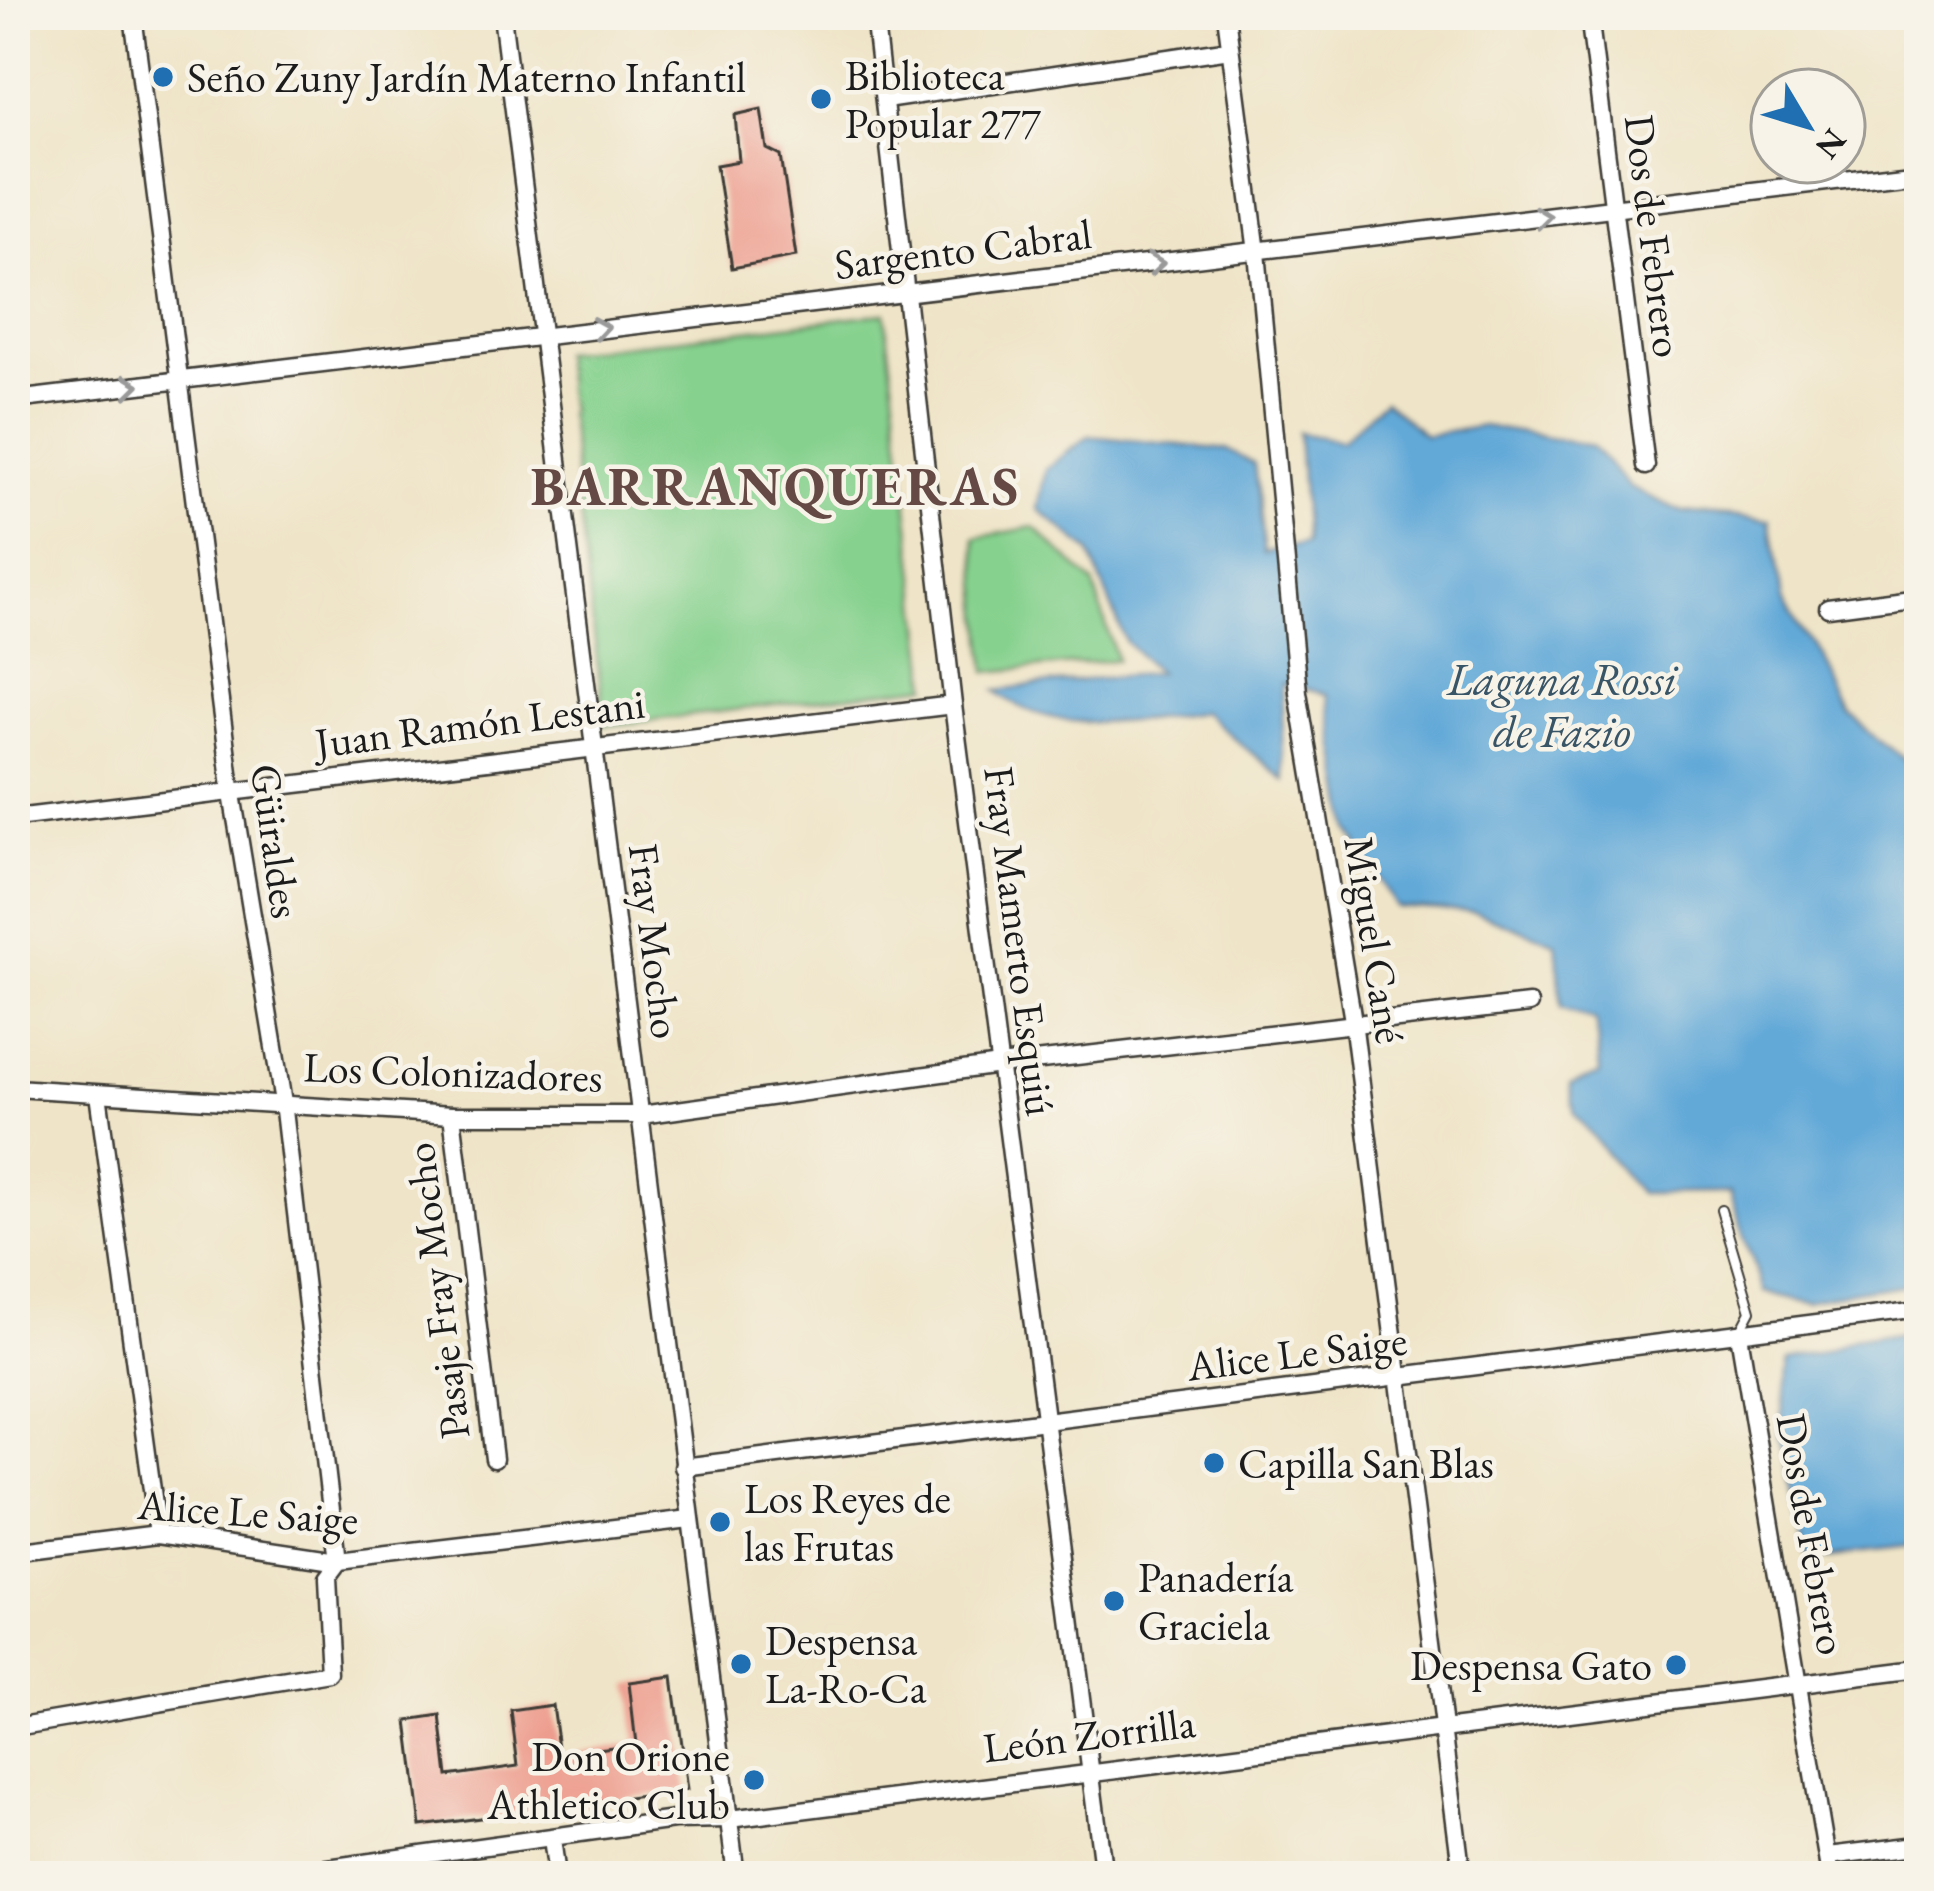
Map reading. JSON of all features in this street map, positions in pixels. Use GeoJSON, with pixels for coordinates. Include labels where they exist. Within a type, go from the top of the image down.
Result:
{"type":"FeatureCollection","features":[{"type":"Feature","properties":{"kind":"street","name":"Güiraldes"},"geometry":{"type":"LineString","coordinates":[[15,1727],[330,1673],[325,1577],[337,1561],[283,1102],[231,788],[133,15]]}},
{"type":"Feature","properties":{"kind":"street","name":"Fray Mocho"},"geometry":{"type":"LineString","coordinates":[[502,15],[736,1876]]}},
{"type":"Feature","properties":{"kind":"street","name":"Fray Mamerto Esquiú"},"geometry":{"type":"LineString","coordinates":[[874,15],[953,705],[1104,1876]]}},
{"type":"Feature","properties":{"kind":"street","name":"Miguel Cané"},"geometry":{"type":"LineString","coordinates":[[1226,15],[1257,252],[1298,692],[1353,1021],[1462,1876]]}},
{"type":"Feature","properties":{"kind":"street","name":"Dos de Febrero"},"geometry":{"type":"LineString","coordinates":[[1589,15],[1646,466]]}},
{"type":"Feature","properties":{"kind":"street"},"geometry":{"type":"LineString","coordinates":[[884,100],[1230,49]]}},
{"type":"Feature","properties":{"kind":"street","name":"Sargento Cabral"},"geometry":{"type":"LineString","coordinates":[[15,400],[1919,171]]}},
{"type":"Feature","properties":{"kind":"street"},"geometry":{"type":"LineString","coordinates":[[1828,608],[1919,596]]}},
{"type":"Feature","properties":{"kind":"street","name":"Juan Ramón Lestani"},"geometry":{"type":"LineString","coordinates":[[15,818],[231,788],[953,705]]}},
{"type":"Feature","properties":{"kind":"street","name":"Los Colonizadores"},"geometry":{"type":"LineString","coordinates":[[15,1088],[452,1115],[641,1114],[1353,1021],[1529,1004]]}},
{"type":"Feature","properties":{"kind":"street"},"geometry":{"type":"LineString","coordinates":[[98,1094],[158,1534]]}},
{"type":"Feature","properties":{"kind":"street","name":"Pasaje Fray Mocho"},"geometry":{"type":"LineString","coordinates":[[452,1115],[494,1459]]}},
{"type":"Feature","properties":{"kind":"street","name":"Alice Le Saige"},"geometry":{"type":"LineString","coordinates":[[683,1467],[1919,1310]]}},
{"type":"Feature","properties":{"kind":"street","name":"Dos de Febrero"},"geometry":{"type":"LineString","coordinates":[[1739,1334],[1803,1687],[1831,1876]]}},
{"type":"Feature","properties":{"kind":"street","name":"Alice Le Saige"},"geometry":{"type":"LineString","coordinates":[[15,1552],[158,1534],[337,1561],[690,1520]]}},
{"type":"Feature","properties":{"kind":"street","name":"León Zorrilla"},"geometry":{"type":"LineString","coordinates":[[270,1876],[387,1869],[674,1820],[729,1819],[1444,1725],[1919,1670]]}},
{"type":"Feature","properties":{"kind":"street"},"geometry":{"type":"LineString","coordinates":[[552,1838],[556,1876]]}},
{"type":"Feature","properties":{"kind":"street"},"geometry":{"type":"LineString","coordinates":[[1828,1856],[1919,1845]]}},
{"type":"Feature","properties":{"kind":"lane","name":"Dos de Febrero"},"geometry":{"type":"LineString","coordinates":[[1721,1210],[1750,1311],[1739,1334]]}},
{"type":"Feature","properties":{"kind":"green space"},"geometry":{"type":"Polygon","coordinates":[[[885,313],[929,686],[605,726],[561,353],[885,313]]]}},
{"type":"Feature","properties":{"kind":"green space"},"geometry":{"type":"Polygon","coordinates":[[[1034,527],[1093,583],[1117,660],[987,672],[975,538],[1034,527]]]}},
{"type":"Feature","properties":{"kind":"water","name":"Laguna Rossi de Fazio"},"geometry":{"type":"Polygon","coordinates":[[[1384,401],[1425,436],[1483,426],[1591,446],[1630,488],[1684,512],[1770,520],[1782,598],[1839,704],[1919,777],[1919,1287],[1818,1304],[1764,1292],[1730,1193],[1639,1194],[1574,1114],[1571,1084],[1600,1074],[1596,1021],[1562,1008],[1556,943],[1475,912],[1396,907],[1350,830],[1327,694],[1281,684],[1285,781],[1203,712],[1123,722],[1068,720],[1017,705],[996,690],[1158,672],[1126,642],[1089,551],[1038,509],[1046,469],[1089,436],[1228,450],[1254,464],[1264,554],[1305,543],[1298,433],[1342,441],[1384,401]]]}},
{"type":"Feature","properties":{"kind":"water"},"geometry":{"type":"Polygon","coordinates":[[[1919,1337],[1919,1546],[1805,1559],[1778,1435],[1791,1358],[1919,1337]]]}},
{"type":"Feature","properties":{"kind":"building"},"geometry":{"type":"Polygon","coordinates":[[[761,109],[767,149],[781,156],[796,256],[732,268],[716,165],[739,161],[735,115],[761,109]]]}},
{"type":"Feature","properties":{"kind":"building"},"geometry":{"type":"Polygon","coordinates":[[[672,1677],[687,1790],[421,1826],[408,1721],[441,1716],[448,1776],[518,1766],[511,1711],[552,1705],[559,1754],[636,1744],[629,1683],[672,1677]]]}},
{"type":"Feature","properties":{"kind":"place","name":"Seño Zuny Jardín Materno Infantil"},"geometry":{"type":"Point","coordinates":[163,77]}},
{"type":"Feature","properties":{"kind":"place","name":"Biblioteca Popular 277"},"geometry":{"type":"Point","coordinates":[821,99]}},
{"type":"Feature","properties":{"kind":"place","name":"Capilla San Blas"},"geometry":{"type":"Point","coordinates":[1214,1463]}},
{"type":"Feature","properties":{"kind":"place","name":"Los Reyes de las Frutas"},"geometry":{"type":"Point","coordinates":[720,1522]}},
{"type":"Feature","properties":{"kind":"place","name":"Panadería Graciela"},"geometry":{"type":"Point","coordinates":[1114,1601]}},
{"type":"Feature","properties":{"kind":"place","name":"Despensa La-Ro-Ca"},"geometry":{"type":"Point","coordinates":[741,1664]}},
{"type":"Feature","properties":{"kind":"place","name":"Despensa Gato"},"geometry":{"type":"Point","coordinates":[1676,1665]}},
{"type":"Feature","properties":{"kind":"place","name":"Don Orione Athletico Club"},"geometry":{"type":"Point","coordinates":[754,1780]}},
{"type":"Feature","properties":{"kind":"district","name":"BARRANQUERAS"},"geometry":{"type":"Point","coordinates":[776,486]}}]}
